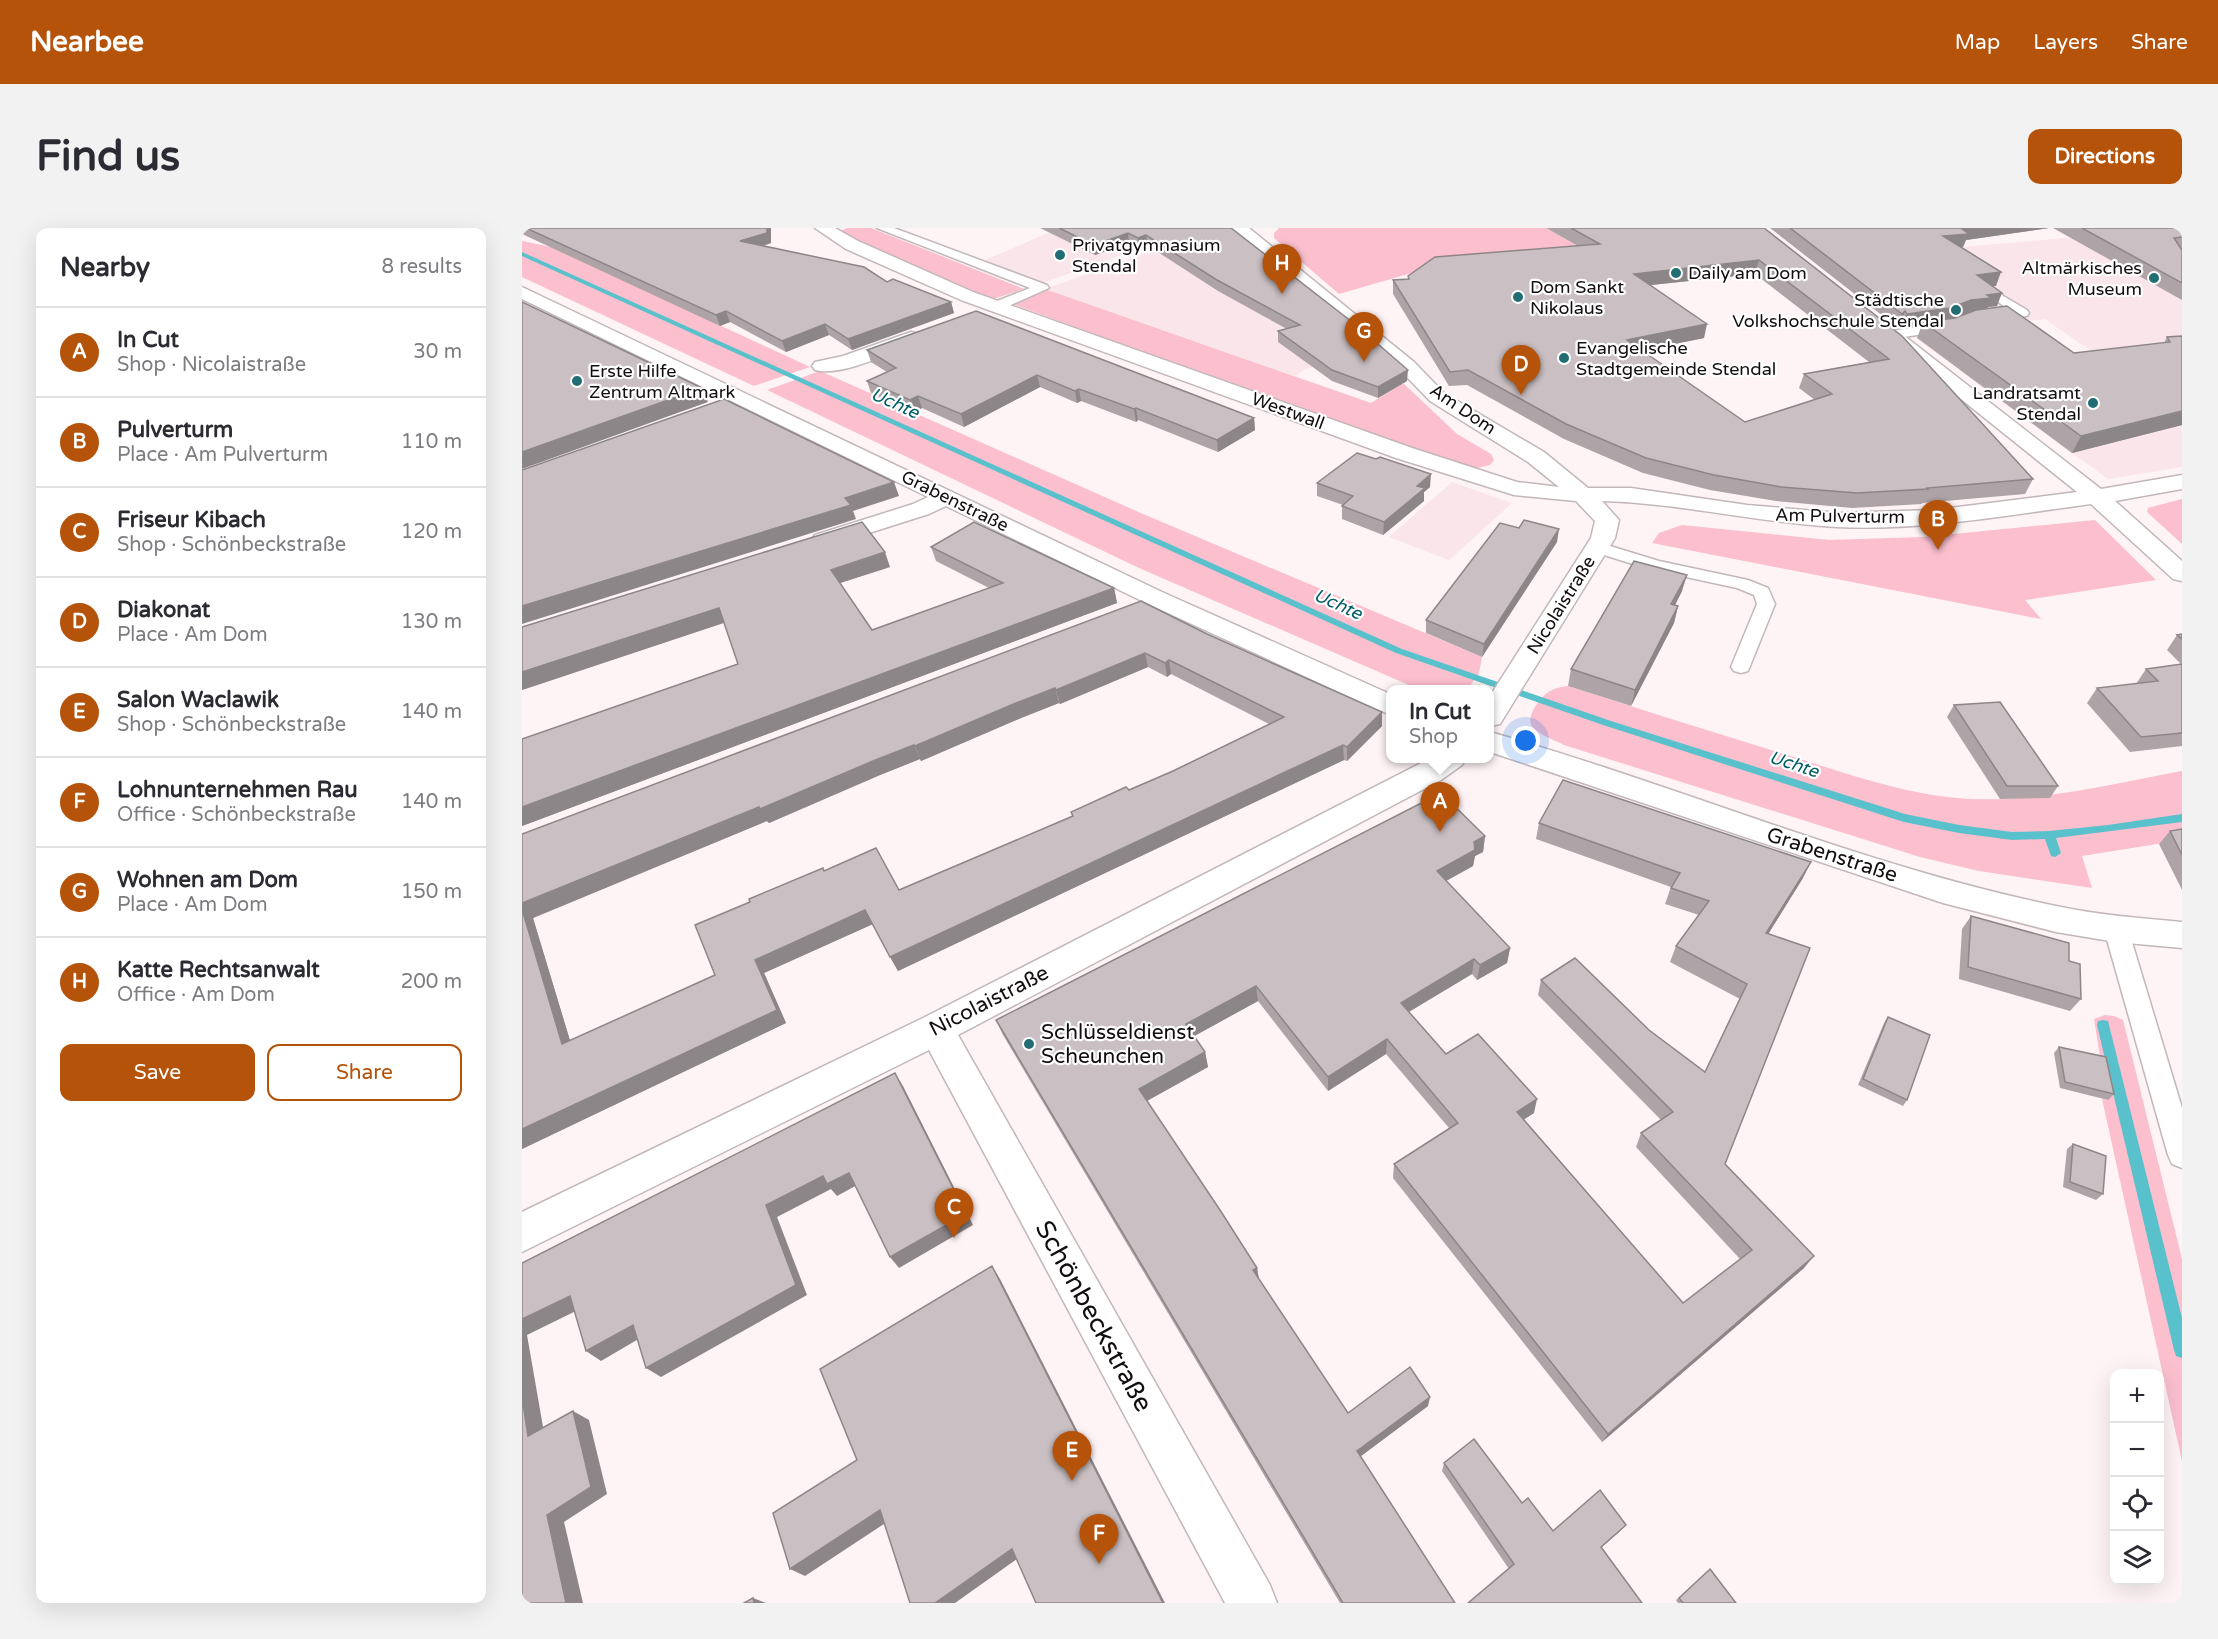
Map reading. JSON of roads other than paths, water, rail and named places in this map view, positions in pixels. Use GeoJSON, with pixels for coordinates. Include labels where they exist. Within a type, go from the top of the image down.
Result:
{"type":"FeatureCollection","features":[{"type":"Feature","properties":{"kind":"street","name":"Westwall"},"geometry":{"type":"LineString","coordinates":[[829,229],[852,245],[923,278],[1489,482],[1540,492],[1583,495]]}},
{"type":"Feature","properties":{"kind":"street","name":"Am Dom"},"geometry":{"type":"LineString","coordinates":[[1244,229],[1407,366],[1437,397],[1536,457],[1583,495]]}},
{"type":"Feature","properties":{"kind":"street","name":"Grabenstraße"},"geometry":{"type":"LineString","coordinates":[[522,292],[1153,597],[1386,703]]}},
{"type":"Feature","properties":{"kind":"street"},"geometry":{"type":"LineString","coordinates":[[967,319],[997,306]]}},
{"type":"Feature","properties":{"kind":"street"},"geometry":{"type":"LineString","coordinates":[[1872,320],[2097,497],[2182,574]]}},
{"type":"Feature","properties":{"kind":"street"},"geometry":{"type":"LineString","coordinates":[[822,366],[848,361],[924,334]]}},
{"type":"Feature","properties":{"kind":"street"},"geometry":{"type":"LineString","coordinates":[[719,409],[743,399]]}},
{"type":"Feature","properties":{"kind":"street","name":"Am Pulverturm"},"geometry":{"type":"LineString","coordinates":[[1583,495],[1631,495],[1747,512],[1839,520],[1934,517],[2097,497],[2182,482]]}},
{"type":"Feature","properties":{"kind":"street","name":"Nicolaistraße"},"geometry":{"type":"LineString","coordinates":[[1494,718],[1597,548],[1607,526],[1607,520],[1583,495]]}},
{"type":"Feature","properties":{"kind":"street"},"geometry":{"type":"LineString","coordinates":[[795,549],[921,509],[946,497]]}},
{"type":"Feature","properties":{"kind":"street"},"geometry":{"type":"LineString","coordinates":[[1123,613],[1153,597]]}},
{"type":"Feature","properties":{"kind":"street","name":"Grabenstraße"},"geometry":{"type":"LineString","coordinates":[[1494,726],[1943,891],[2056,919],[2116,929],[2182,935]]}},
{"type":"Feature","properties":{"kind":"street","name":"Nicolaistraße"},"geometry":{"type":"LineString","coordinates":[[522,1233],[936,1029],[1431,773],[1446,763]]}},
{"type":"Feature","properties":{"kind":"street","name":"Schönbeckstraße"},"geometry":{"type":"LineString","coordinates":[[936,1029],[1252,1603]]}},
{"type":"Feature","properties":{"kind":"lane"},"geometry":{"type":"LineString","coordinates":[[883,228],[1042,288],[997,306]]}},
{"type":"Feature","properties":{"kind":"lane"},"geometry":{"type":"LineString","coordinates":[[1891,335],[1947,328],[1972,319],[2022,313],[2000,298]]}},
{"type":"Feature","properties":{"kind":"lane"},"geometry":{"type":"LineString","coordinates":[[1597,548],[1655,565],[1742,584],[1762,592],[1766,604],[1741,667]]}},
{"type":"Feature","properties":{"kind":"lane"},"geometry":{"type":"LineString","coordinates":[[2116,929],[2182,1155]]}},
{"type":"Feature","properties":{"kind":"waterway","name":"Uchte"},"geometry":{"type":"LineString","coordinates":[[522,254],[1399,651],[1607,723],[1904,818],[1959,829],[2012,836],[2049,835]]}},
{"type":"Feature","properties":{"kind":"waterway","name":"Uchte"},"geometry":{"type":"LineString","coordinates":[[2049,835],[2182,818]]}},
{"type":"Feature","properties":{"kind":"waterway"},"geometry":{"type":"LineString","coordinates":[[2049,835],[2055,853]]}},
{"type":"Feature","properties":{"kind":"waterway"},"geometry":{"type":"LineString","coordinates":[[2103,1025],[2182,1350]]}},
{"type":"Feature","properties":{"kind":"place","name":"Privatgymnasium Stendal"},"geometry":{"type":"Point","coordinates":[1060,255]}},
{"type":"Feature","properties":{"kind":"place","name":"Daily am Dom"},"geometry":{"type":"Point","coordinates":[1676,273]}},
{"type":"Feature","properties":{"kind":"place","name":"Altmärkisches Museum"},"geometry":{"type":"Point","coordinates":[2154,278]}},
{"type":"Feature","properties":{"kind":"place","name":"Katte Rechtsanwalt"},"geometry":{"type":"Point","coordinates":[1282,294]}},
{"type":"Feature","properties":{"kind":"place","name":"Dom Sankt Nikolaus"},"geometry":{"type":"Point","coordinates":[1518,297]}},
{"type":"Feature","properties":{"kind":"place","name":"Städtische Volkshochschule Stendal"},"geometry":{"type":"Point","coordinates":[1956,310]}},
{"type":"Feature","properties":{"kind":"place","name":"Evangelische Stadtgemeinde Stendal"},"geometry":{"type":"Point","coordinates":[1564,358]}},
{"type":"Feature","properties":{"kind":"place","name":"Wohnen am Dom"},"geometry":{"type":"Point","coordinates":[1364,362]}},
{"type":"Feature","properties":{"kind":"place","name":"Erste Hilfe Zentrum Altmark"},"geometry":{"type":"Point","coordinates":[577,381]}},
{"type":"Feature","properties":{"kind":"place","name":"Diakonat"},"geometry":{"type":"Point","coordinates":[1521,395]}},
{"type":"Feature","properties":{"kind":"place","name":"Landratsamt Stendal"},"geometry":{"type":"Point","coordinates":[2093,403]}},
{"type":"Feature","properties":{"kind":"place","name":"Pulverturm"},"geometry":{"type":"Point","coordinates":[1938,550]}},
{"type":"Feature","properties":{"kind":"place","name":"In Cut"},"geometry":{"type":"Point","coordinates":[1440,832]}},
{"type":"Feature","properties":{"kind":"place","name":"Schlüsseldienst Scheunchen"},"geometry":{"type":"Point","coordinates":[1029,1044]}},
{"type":"Feature","properties":{"kind":"place","name":"Friseur Kibach"},"geometry":{"type":"Point","coordinates":[954,1238]}},
{"type":"Feature","properties":{"kind":"place","name":"Salon Waclawik"},"geometry":{"type":"Point","coordinates":[1072,1481]}},
{"type":"Feature","properties":{"kind":"place","name":"Lohnunternehmen Rau"},"geometry":{"type":"Point","coordinates":[1099,1564]}}]}
